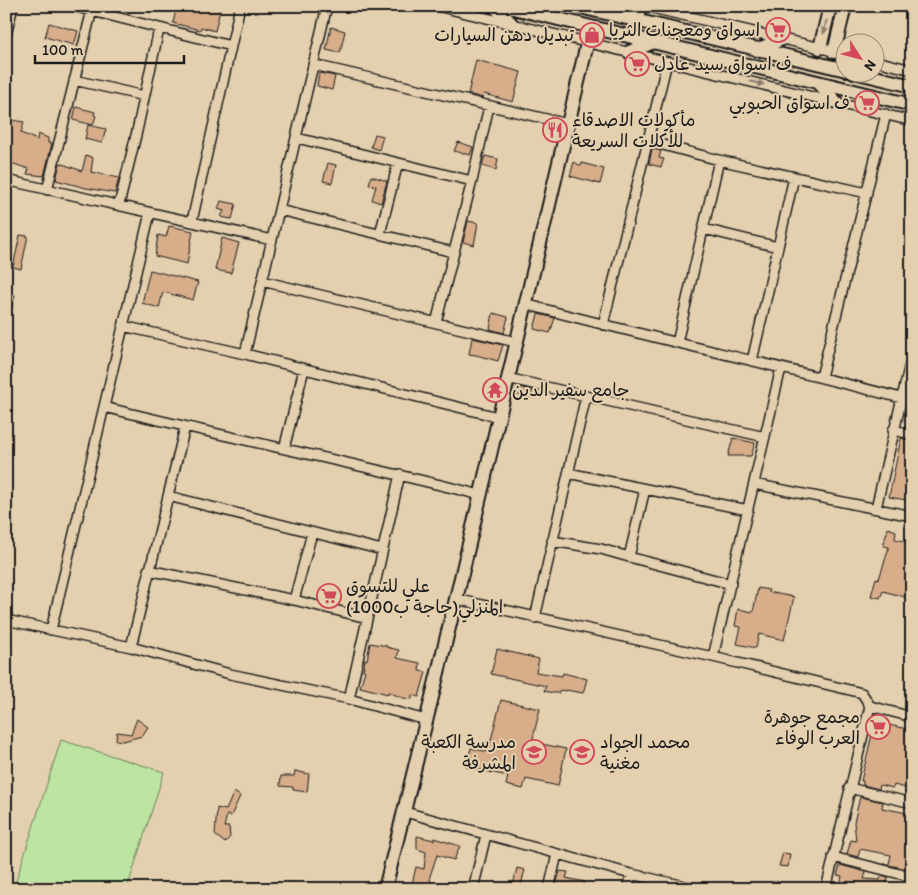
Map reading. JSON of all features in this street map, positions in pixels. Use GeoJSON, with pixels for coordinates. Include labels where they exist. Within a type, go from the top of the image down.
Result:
{"type":"FeatureCollection","features":[{"type":"Feature","properties":{"kind":"street"},"geometry":{"type":"LineString","coordinates":[[6,36],[14,6]]}},
{"type":"Feature","properties":{"kind":"street"},"geometry":{"type":"LineString","coordinates":[[72,6],[231,46]]}},
{"type":"Feature","properties":{"kind":"street"},"geometry":{"type":"LineString","coordinates":[[192,221],[240,6]]}},
{"type":"Feature","properties":{"kind":"street"},"geometry":{"type":"LineString","coordinates":[[245,354],[327,6]]}},
{"type":"Feature","properties":{"kind":"street"},"geometry":{"type":"LineString","coordinates":[[437,6],[912,121]]}},
{"type":"Feature","properties":{"kind":"street"},"geometry":{"type":"LineString","coordinates":[[494,6],[511,23]]}},
{"type":"Feature","properties":{"kind":"street"},"geometry":{"type":"LineString","coordinates":[[505,6],[912,105]]}},
{"type":"Feature","properties":{"kind":"street"},"geometry":{"type":"LineString","coordinates":[[576,6],[592,8],[637,21],[836,68]]}},
{"type":"Feature","properties":{"kind":"street"},"geometry":{"type":"LineString","coordinates":[[637,21],[642,6],[836,52]]}},
{"type":"Feature","properties":{"kind":"street"},"geometry":{"type":"LineString","coordinates":[[820,48],[830,6]]}},
{"type":"Feature","properties":{"kind":"street"},"geometry":{"type":"LineString","coordinates":[[842,32],[845,6]]}},
{"type":"Feature","properties":{"kind":"street"},"geometry":{"type":"LineString","coordinates":[[47,190],[92,10]]}},
{"type":"Feature","properties":{"kind":"street"},"geometry":{"type":"LineString","coordinates":[[385,889],[456,599],[591,27]]}},
{"type":"Feature","properties":{"kind":"street"},"geometry":{"type":"LineString","coordinates":[[120,205],[159,28]]}},
{"type":"Feature","properties":{"kind":"street"},"geometry":{"type":"LineString","coordinates":[[756,50],[782,39]]}},
{"type":"Feature","properties":{"kind":"street"},"geometry":{"type":"LineString","coordinates":[[629,52],[654,42]]}},
{"type":"Feature","properties":{"kind":"street"},"geometry":{"type":"LineString","coordinates":[[603,325],[667,62]]}},
{"type":"Feature","properties":{"kind":"street"},"geometry":{"type":"LineString","coordinates":[[886,64],[912,70]]}},
{"type":"Feature","properties":{"kind":"street"},"geometry":{"type":"LineString","coordinates":[[314,66],[568,124]]}},
{"type":"Feature","properties":{"kind":"street"},"geometry":{"type":"LineString","coordinates":[[886,77],[891,81]]}},
{"type":"Feature","properties":{"kind":"street"},"geometry":{"type":"LineString","coordinates":[[74,80],[144,96]]}},
{"type":"Feature","properties":{"kind":"street"},"geometry":{"type":"LineString","coordinates":[[886,80],[912,86]]}},
{"type":"Feature","properties":{"kind":"street"},"geometry":{"type":"LineString","coordinates":[[817,82],[836,102]]}},
{"type":"Feature","properties":{"kind":"street"},"geometry":{"type":"LineString","coordinates":[[436,323],[489,106]]}},
{"type":"Feature","properties":{"kind":"street"},"geometry":{"type":"LineString","coordinates":[[820,376],[886,114]]}},
{"type":"Feature","properties":{"kind":"street"},"geometry":{"type":"LineString","coordinates":[[297,138],[472,181]]}},
{"type":"Feature","properties":{"kind":"street"},"geometry":{"type":"LineString","coordinates":[[648,141],[720,160],[867,193]]}},
{"type":"Feature","properties":{"kind":"street"},"geometry":{"type":"LineString","coordinates":[[677,343],[720,160]]}},
{"type":"Feature","properties":{"kind":"street"},"geometry":{"type":"LineString","coordinates":[[380,234],[398,163]]}},
{"type":"Feature","properties":{"kind":"street"},"geometry":{"type":"LineString","coordinates":[[752,361],[794,177]]}},
{"type":"Feature","properties":{"kind":"street"},"geometry":{"type":"LineString","coordinates":[[6,180],[272,240]]}},
{"type":"Feature","properties":{"kind":"street"},"geometry":{"type":"LineString","coordinates":[[280,210],[453,252]]}},
{"type":"Feature","properties":{"kind":"street"},"geometry":{"type":"LineString","coordinates":[[51,630],[150,213]]}},
{"type":"Feature","properties":{"kind":"street"},"geometry":{"type":"LineString","coordinates":[[704,229],[778,247]]}},
{"type":"Feature","properties":{"kind":"street"},"geometry":{"type":"LineString","coordinates":[[262,281],[516,342]]}},
{"type":"Feature","properties":{"kind":"street"},"geometry":{"type":"LineString","coordinates":[[525,304],[603,325],[820,376],[901,398]]}},
{"type":"Feature","properties":{"kind":"street"},"geometry":{"type":"LineString","coordinates":[[123,326],[245,354],[498,417]]}},
{"type":"Feature","properties":{"kind":"street"},"geometry":{"type":"LineString","coordinates":[[876,508],[911,359]]}},
{"type":"Feature","properties":{"kind":"street"},"geometry":{"type":"LineString","coordinates":[[713,658],[781,368]]}},
{"type":"Feature","properties":{"kind":"street"},"geometry":{"type":"LineString","coordinates":[[284,449],[304,369]]}},
{"type":"Feature","properties":{"kind":"street"},"geometry":{"type":"LineString","coordinates":[[507,378],[765,437]]}},
{"type":"Feature","properties":{"kind":"street"},"geometry":{"type":"LineString","coordinates":[[535,618],[586,396]]}},
{"type":"Feature","properties":{"kind":"street"},"geometry":{"type":"LineString","coordinates":[[104,406],[184,427],[400,474],[480,495]]}},
{"type":"Feature","properties":{"kind":"street"},"geometry":{"type":"LineString","coordinates":[[131,646],[184,427]]}},
{"type":"Feature","properties":{"kind":"street"},"geometry":{"type":"LineString","coordinates":[[894,430],[912,434]]}},
{"type":"Feature","properties":{"kind":"street"},"geometry":{"type":"LineString","coordinates":[[568,473],[748,510]]}},
{"type":"Feature","properties":{"kind":"street"},"geometry":{"type":"LineString","coordinates":[[349,699],[400,474]]}},
{"type":"Feature","properties":{"kind":"street"},"geometry":{"type":"LineString","coordinates":[[754,484],[912,516]]}},
{"type":"Feature","properties":{"kind":"street"},"geometry":{"type":"LineString","coordinates":[[629,557],[645,489]]}},
{"type":"Feature","properties":{"kind":"street"},"geometry":{"type":"LineString","coordinates":[[168,496],[382,550]]}},
{"type":"Feature","properties":{"kind":"street"},"geometry":{"type":"LineString","coordinates":[[294,600],[312,533]]}},
{"type":"Feature","properties":{"kind":"street"},"geometry":{"type":"LineString","coordinates":[[552,540],[601,549],[730,584]]}},
{"type":"Feature","properties":{"kind":"street"},"geometry":{"type":"LineString","coordinates":[[148,570],[294,600],[367,618]]}},
{"type":"Feature","properties":{"kind":"street"},"geometry":{"type":"LineString","coordinates":[[456,599],[862,693],[870,706],[912,717]]}},
{"type":"Feature","properties":{"kind":"street"},"geometry":{"type":"LineString","coordinates":[[6,620],[131,646],[230,674],[349,699],[426,720]]}},
{"type":"Feature","properties":{"kind":"street"},"geometry":{"type":"LineString","coordinates":[[826,889],[870,706]]}},
{"type":"Feature","properties":{"kind":"street"},"geometry":{"type":"LineString","coordinates":[[849,788],[912,803]]}},
{"type":"Feature","properties":{"kind":"street"},"geometry":{"type":"LineString","coordinates":[[404,812],[631,874],[699,889]]}},
{"type":"Feature","properties":{"kind":"street"},"geometry":{"type":"LineString","coordinates":[[473,889],[486,835]]}},
{"type":"Feature","properties":{"kind":"street"},"geometry":{"type":"LineString","coordinates":[[549,889],[557,854]]}},
{"type":"Feature","properties":{"kind":"street"},"geometry":{"type":"LineString","coordinates":[[833,857],[912,877]]}},
{"type":"Feature","properties":{"kind":"street"},"geometry":{"type":"LineString","coordinates":[[628,889],[631,874]]}},
{"type":"Feature","properties":{"kind":"green space"},"geometry":{"type":"Polygon","coordinates":[[[61,740],[164,772],[127,889],[29,889],[15,884],[61,740]]]}},
{"type":"Feature","properties":{"kind":"building"},"geometry":{"type":"Polygon","coordinates":[[[177,6],[221,6],[215,31],[201,27],[200,30],[173,23],[177,6]]]}},
{"type":"Feature","properties":{"kind":"building"},"geometry":{"type":"Polygon","coordinates":[[[49,23],[78,31],[74,45],[45,37],[49,23]]]}},
{"type":"Feature","properties":{"kind":"building"},"geometry":{"type":"Polygon","coordinates":[[[331,27],[345,31],[340,53],[326,50],[331,27]]]}},
{"type":"Feature","properties":{"kind":"building"},"geometry":{"type":"Polygon","coordinates":[[[476,60],[521,72],[513,102],[484,94],[483,98],[468,94],[476,60]]]}},
{"type":"Feature","properties":{"kind":"building"},"geometry":{"type":"Polygon","coordinates":[[[319,73],[335,76],[332,90],[317,86],[319,73]]]}},
{"type":"Feature","properties":{"kind":"building"},"geometry":{"type":"Polygon","coordinates":[[[76,107],[95,112],[94,115],[96,116],[93,125],[73,120],[76,107]]]}},
{"type":"Feature","properties":{"kind":"building"},"geometry":{"type":"Polygon","coordinates":[[[6,119],[24,122],[21,133],[37,140],[38,134],[48,138],[48,143],[52,143],[44,176],[27,174],[29,169],[14,164],[6,165],[6,119]]]}},
{"type":"Feature","properties":{"kind":"building"},"geometry":{"type":"Polygon","coordinates":[[[88,125],[106,129],[102,143],[85,139],[88,125]]]}},
{"type":"Feature","properties":{"kind":"building"},"geometry":{"type":"Polygon","coordinates":[[[375,134],[383,136],[379,150],[371,147],[375,134]]]}},
{"type":"Feature","properties":{"kind":"building"},"geometry":{"type":"Polygon","coordinates":[[[458,142],[473,147],[470,155],[454,151],[458,142]]]}},
{"type":"Feature","properties":{"kind":"building"},"geometry":{"type":"Polygon","coordinates":[[[652,149],[661,151],[659,158],[664,159],[661,167],[649,164],[652,149]]]}},
{"type":"Feature","properties":{"kind":"building"},"geometry":{"type":"Polygon","coordinates":[[[86,155],[93,158],[91,172],[119,178],[115,193],[56,180],[60,163],[82,171],[86,155]]]}},
{"type":"Feature","properties":{"kind":"building"},"geometry":{"type":"Polygon","coordinates":[[[485,156],[498,159],[496,170],[482,166],[485,156]]]}},
{"type":"Feature","properties":{"kind":"building"},"geometry":{"type":"Polygon","coordinates":[[[574,162],[581,166],[582,163],[604,169],[600,184],[570,176],[574,162]]]}},
{"type":"Feature","properties":{"kind":"building"},"geometry":{"type":"Polygon","coordinates":[[[328,163],[336,165],[332,183],[323,181],[328,163]]]}},
{"type":"Feature","properties":{"kind":"building"},"geometry":{"type":"Polygon","coordinates":[[[371,176],[387,181],[381,203],[372,200],[376,186],[369,185],[371,176]]]}},
{"type":"Feature","properties":{"kind":"building"},"geometry":{"type":"Polygon","coordinates":[[[221,201],[236,204],[232,219],[221,217],[224,211],[218,209],[221,201]]]}},
{"type":"Feature","properties":{"kind":"building"},"geometry":{"type":"Polygon","coordinates":[[[468,221],[478,223],[474,245],[463,242],[468,221]]]}},
{"type":"Feature","properties":{"kind":"building"},"geometry":{"type":"Polygon","coordinates":[[[169,226],[193,231],[187,264],[155,256],[158,235],[166,237],[169,226]]]}},
{"type":"Feature","properties":{"kind":"building"},"geometry":{"type":"Polygon","coordinates":[[[20,235],[28,236],[21,269],[13,267],[20,235]]]}},
{"type":"Feature","properties":{"kind":"building"},"geometry":{"type":"Polygon","coordinates":[[[222,238],[239,243],[231,273],[215,270],[222,238]]]}},
{"type":"Feature","properties":{"kind":"building"},"geometry":{"type":"Polygon","coordinates":[[[150,270],[198,282],[193,300],[163,292],[159,308],[142,303],[150,270]]]}},
{"type":"Feature","properties":{"kind":"building"},"geometry":{"type":"Polygon","coordinates":[[[6,293],[15,295],[9,318],[6,317],[6,293]]]}},
{"type":"Feature","properties":{"kind":"building"},"geometry":{"type":"Polygon","coordinates":[[[493,313],[508,317],[504,333],[490,329],[493,313]]]}},
{"type":"Feature","properties":{"kind":"building"},"geometry":{"type":"Polygon","coordinates":[[[538,314],[555,318],[550,333],[534,329],[538,314]]]}},
{"type":"Feature","properties":{"kind":"building"},"geometry":{"type":"Polygon","coordinates":[[[472,338],[503,345],[498,361],[469,354],[472,338]]]}},
{"type":"Feature","properties":{"kind":"building"},"geometry":{"type":"Polygon","coordinates":[[[518,387],[533,390],[530,399],[515,394],[518,387]]]}},
{"type":"Feature","properties":{"kind":"building"},"geometry":{"type":"Polygon","coordinates":[[[733,438],[755,443],[751,456],[728,456],[733,438]]]}},
{"type":"Feature","properties":{"kind":"building"},"geometry":{"type":"Polygon","coordinates":[[[901,438],[912,441],[912,501],[889,497],[901,438]]]}},
{"type":"Feature","properties":{"kind":"building"},"geometry":{"type":"Polygon","coordinates":[[[888,528],[896,531],[895,539],[912,543],[912,599],[883,591],[880,598],[871,596],[876,578],[879,579],[889,547],[883,546],[888,528]]]}},
{"type":"Feature","properties":{"kind":"building"},"geometry":{"type":"Polygon","coordinates":[[[758,588],[794,597],[784,640],[759,634],[756,648],[737,644],[741,627],[735,626],[738,609],[753,612],[758,588]]]}},
{"type":"Feature","properties":{"kind":"building"},"geometry":{"type":"Polygon","coordinates":[[[370,643],[399,650],[397,658],[420,663],[419,671],[426,672],[419,697],[412,695],[412,699],[403,698],[388,692],[388,694],[360,687],[370,643]]]}},
{"type":"Feature","properties":{"kind":"building"},"geometry":{"type":"Polygon","coordinates":[[[497,649],[539,659],[536,672],[562,676],[563,673],[587,679],[583,693],[566,690],[560,690],[559,693],[544,691],[546,686],[491,674],[497,649]]]}},
{"type":"Feature","properties":{"kind":"building"},"geometry":{"type":"Polygon","coordinates":[[[501,700],[540,709],[532,742],[566,749],[558,786],[526,779],[523,789],[506,785],[508,776],[466,767],[471,748],[488,752],[501,700]]]}},
{"type":"Feature","properties":{"kind":"building"},"geometry":{"type":"Polygon","coordinates":[[[137,719],[148,727],[142,736],[123,741],[116,740],[117,732],[131,734],[137,719]]]}},
{"type":"Feature","properties":{"kind":"building"},"geometry":{"type":"Polygon","coordinates":[[[875,722],[912,730],[912,790],[894,785],[893,788],[880,785],[879,789],[863,785],[863,781],[861,781],[875,722]]]}},
{"type":"Feature","properties":{"kind":"building"},"geometry":{"type":"Polygon","coordinates":[[[295,771],[309,774],[307,792],[293,790],[293,787],[280,786],[281,776],[294,776],[295,771]]]}},
{"type":"Feature","properties":{"kind":"building"},"geometry":{"type":"Polygon","coordinates":[[[234,792],[240,796],[231,816],[227,815],[224,827],[229,827],[230,837],[225,843],[215,835],[217,808],[226,810],[234,792]]]}},
{"type":"Feature","properties":{"kind":"building"},"geometry":{"type":"Polygon","coordinates":[[[860,797],[883,802],[882,808],[912,814],[912,870],[884,864],[889,864],[891,855],[860,849],[858,857],[847,854],[851,840],[856,841],[854,822],[860,797]]]}},
{"type":"Feature","properties":{"kind":"building"},"geometry":{"type":"Polygon","coordinates":[[[417,836],[434,840],[434,838],[460,846],[454,860],[437,855],[430,876],[431,888],[426,887],[426,889],[422,889],[422,886],[412,884],[416,867],[424,869],[426,852],[417,849],[417,836]]]}},
{"type":"Feature","properties":{"kind":"building"},"geometry":{"type":"Polygon","coordinates":[[[783,853],[790,854],[788,867],[779,866],[783,853]]]}},
{"type":"Feature","properties":{"kind":"building"},"geometry":{"type":"Polygon","coordinates":[[[840,865],[866,872],[864,879],[880,880],[881,876],[888,877],[886,889],[839,889],[842,876],[837,875],[840,865]]]}},
{"type":"Feature","properties":{"kind":"building"},"geometry":{"type":"Polygon","coordinates":[[[517,868],[525,870],[520,889],[512,889],[517,868]]]}},
{"type":"Feature","properties":{"kind":"building"},"geometry":{"type":"Polygon","coordinates":[[[560,871],[568,872],[566,878],[585,882],[581,889],[568,889],[562,884],[559,889],[555,889],[560,871]]]}},
{"type":"Feature","properties":{"kind":"place","name":"اسواق ومعجنات الثريا"},"geometry":{"type":"Point","coordinates":[778,30]}},
{"type":"Feature","properties":{"kind":"place","name":"تبديل دهن السيارات"},"geometry":{"type":"Point","coordinates":[592,35]}},
{"type":"Feature","properties":{"kind":"place","name":"ف اسواق سيد عادل"},"geometry":{"type":"Point","coordinates":[637,64]}},
{"type":"Feature","properties":{"kind":"place","name":"ف اسواق الحبوبي"},"geometry":{"type":"Point","coordinates":[867,103]}},
{"type":"Feature","properties":{"kind":"place","name":"مأكولات الاصدقاء للأكلات السريعة"},"geometry":{"type":"Point","coordinates":[555,130]}},
{"type":"Feature","properties":{"kind":"place","name":"جامع سفير الدين"},"geometry":{"type":"Point","coordinates":[495,390]}},
{"type":"Feature","properties":{"kind":"place","name":"علي للتسوق المنزلي(حاجة ب1000)"},"geometry":{"type":"Point","coordinates":[329,596]}},
{"type":"Feature","properties":{"kind":"place","name":"مجمع جوهرة العرب الوفاء"},"geometry":{"type":"Point","coordinates":[878,727]}},
{"type":"Feature","properties":{"kind":"place","name":"مدرسة الكعبة المشرفة"},"geometry":{"type":"Point","coordinates":[534,752]}},
{"type":"Feature","properties":{"kind":"place","name":"محمد الجواد مغنية"},"geometry":{"type":"Point","coordinates":[582,752]}}]}
